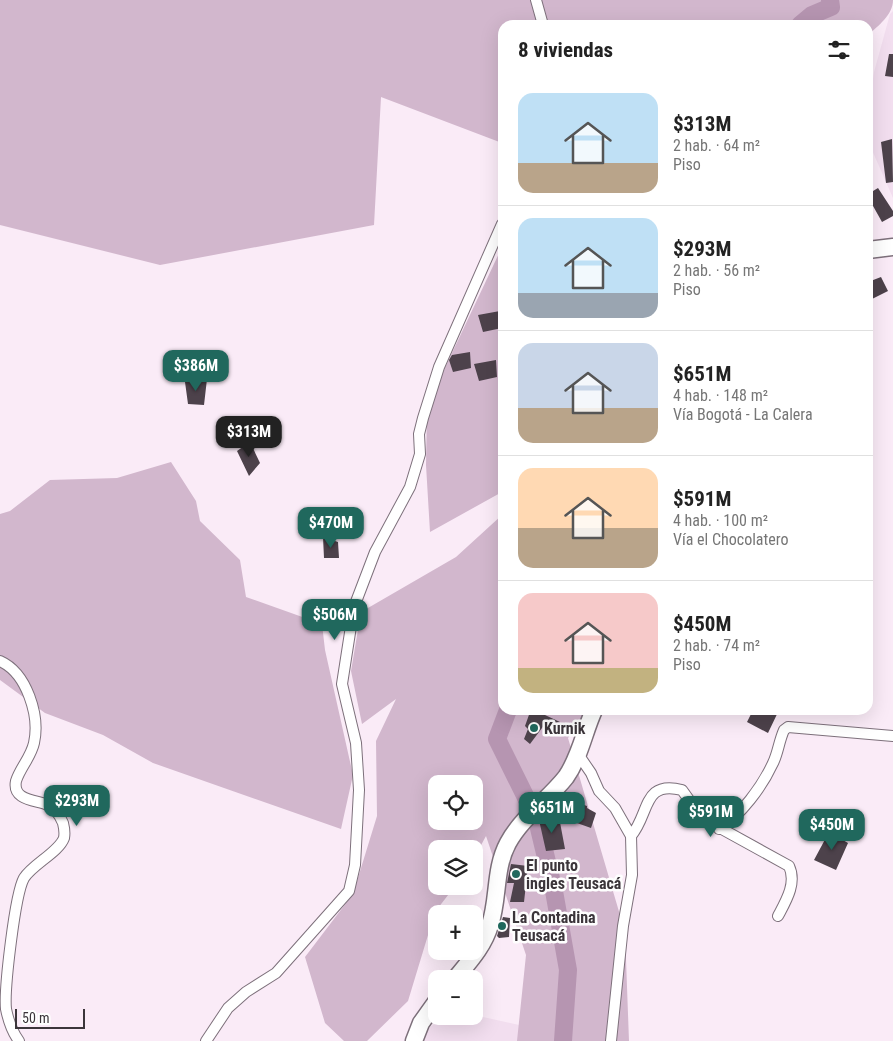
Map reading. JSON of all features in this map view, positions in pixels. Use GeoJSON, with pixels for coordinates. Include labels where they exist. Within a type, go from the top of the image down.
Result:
{"type":"FeatureCollection","features":[{"type":"Feature","properties":{"kind":"main road"},"geometry":{"type":"LineString","coordinates":[[873,250],[892,251]]}},
{"type":"Feature","properties":{"kind":"main road"},"geometry":{"type":"LineString","coordinates":[[462,970],[485,940],[491,923],[500,859],[509,842],[528,816],[550,796],[566,776],[578,754],[592,715]]}},
{"type":"Feature","properties":{"kind":"main road"},"geometry":{"type":"LineString","coordinates":[[414,1041],[421,1023],[428,1013]]}},
{"type":"Feature","properties":{"kind":"street"},"geometry":{"type":"LineString","coordinates":[[536,0],[542,20]]}},
{"type":"Feature","properties":{"kind":"street"},"geometry":{"type":"LineString","coordinates":[[206,1041],[228,1008],[276,973],[349,890],[355,866],[359,790],[356,743],[342,684],[354,607],[375,552],[410,487],[420,454],[420,434],[423,418],[439,367],[498,233]]}},
{"type":"Feature","properties":{"kind":"street"},"geometry":{"type":"LineString","coordinates":[[0,661],[15,670],[28,693],[35,717],[34,742],[29,759],[16,782],[17,791],[30,801],[50,806],[58,814],[64,829],[64,837],[60,844],[37,863],[19,887],[6,1009],[19,1041]]}},
{"type":"Feature","properties":{"kind":"street"},"geometry":{"type":"LineString","coordinates":[[719,829],[736,815],[766,776],[774,762],[784,730],[788,726],[893,736]]}},
{"type":"Feature","properties":{"kind":"street"},"geometry":{"type":"LineString","coordinates":[[578,754],[591,773],[599,791],[615,808],[630,836],[632,875],[623,926],[611,1041]]}},
{"type":"Feature","properties":{"kind":"street"},"geometry":{"type":"LineString","coordinates":[[630,836],[636,829],[645,808],[655,792],[669,787],[682,790],[702,818],[789,866],[792,880],[789,893],[778,916]]}},
{"type":"Feature","properties":{"kind":"shaded area"},"geometry":{"type":"Polygon","coordinates":[[[0,0],[893,0],[888,15],[873,30],[873,20],[498,20],[498,141],[381,97],[374,225],[160,265],[0,225],[0,0]]]}},
{"type":"Feature","properties":{"kind":"shaded area"},"geometry":{"type":"Polygon","coordinates":[[[893,11],[893,198],[873,152],[873,78],[890,14],[893,11]]]}},
{"type":"Feature","properties":{"kind":"shaded area"},"geometry":{"type":"Polygon","coordinates":[[[498,255],[498,494],[430,532],[426,465],[427,406],[498,255]]]}},
{"type":"Feature","properties":{"kind":"shaded area"},"geometry":{"type":"Polygon","coordinates":[[[171,462],[196,501],[200,521],[240,560],[246,597],[322,624],[325,650],[353,775],[341,829],[153,763],[103,735],[45,713],[0,680],[0,514],[10,511],[50,480],[117,478],[171,462]]]}},
{"type":"Feature","properties":{"kind":"shaded area"},"geometry":{"type":"Polygon","coordinates":[[[498,519],[498,715],[586,715],[568,738],[625,932],[629,1041],[517,1041],[526,955],[486,836],[483,842],[428,840],[428,895],[448,895],[440,905],[428,905],[428,935],[408,1001],[367,1041],[344,1041],[325,1023],[305,957],[353,894],[377,816],[376,741],[396,699],[362,724],[351,671],[361,612],[456,557],[498,519]]]}},
{"type":"Feature","properties":{"kind":"shaded area"},"geometry":{"type":"Polygon","coordinates":[[[483,1017],[546,1031],[544,1041],[417,1041],[420,1033],[433,1025],[483,1025],[483,1017]]]}},
{"type":"Feature","properties":{"kind":"building"},"geometry":{"type":"Polygon","coordinates":[[[889,54],[893,54],[893,77],[885,76],[889,54]]]}},
{"type":"Feature","properties":{"kind":"building"},"geometry":{"type":"Polygon","coordinates":[[[892,139],[893,182],[886,183],[881,142],[892,139]]]}},
{"type":"Feature","properties":{"kind":"building"},"geometry":{"type":"Polygon","coordinates":[[[878,188],[893,211],[893,216],[882,222],[873,206],[873,191],[878,188]]]}},
{"type":"Feature","properties":{"kind":"building"},"geometry":{"type":"Polygon","coordinates":[[[881,277],[888,291],[873,298],[873,280],[881,277]]]}},
{"type":"Feature","properties":{"kind":"building"},"geometry":{"type":"Polygon","coordinates":[[[498,311],[498,329],[483,332],[478,315],[498,311]]]}},
{"type":"Feature","properties":{"kind":"building"},"geometry":{"type":"Polygon","coordinates":[[[470,352],[471,368],[453,372],[449,360],[452,355],[470,352]]]}},
{"type":"Feature","properties":{"kind":"building"},"geometry":{"type":"Polygon","coordinates":[[[496,360],[497,377],[479,381],[474,364],[496,360]]]}},
{"type":"Feature","properties":{"kind":"building"},"geometry":{"type":"Polygon","coordinates":[[[207,379],[204,405],[188,404],[185,382],[207,379]]]}},
{"type":"Feature","properties":{"kind":"building"},"geometry":{"type":"Polygon","coordinates":[[[250,442],[260,463],[249,476],[237,451],[250,442]]]}},
{"type":"Feature","properties":{"kind":"building"},"geometry":{"type":"Polygon","coordinates":[[[323,537],[338,542],[339,558],[324,558],[323,537]]]}},
{"type":"Feature","properties":{"kind":"building","name":"Kurnik"},"geometry":{"type":"Polygon","coordinates":[[[529,715],[545,715],[560,722],[545,724],[530,744],[524,739],[528,729],[525,726],[529,715]]]}},
{"type":"Feature","properties":{"kind":"building"},"geometry":{"type":"Polygon","coordinates":[[[750,715],[777,715],[768,733],[747,722],[750,715]]]}},
{"type":"Feature","properties":{"kind":"building"},"geometry":{"type":"Polygon","coordinates":[[[567,796],[581,800],[581,804],[596,813],[591,828],[560,817],[568,816],[556,807],[567,796]]]}},
{"type":"Feature","properties":{"kind":"building"},"geometry":{"type":"Polygon","coordinates":[[[559,817],[565,849],[546,851],[539,820],[559,817]]]}},
{"type":"Feature","properties":{"kind":"building"},"geometry":{"type":"Polygon","coordinates":[[[829,832],[848,843],[836,870],[814,860],[829,832]]]}},
{"type":"Feature","properties":{"kind":"building","name":"El punto ingles Teusacá"},"geometry":{"type":"Polygon","coordinates":[[[511,864],[528,866],[524,902],[510,902],[514,883],[507,883],[511,864]]]}},
{"type":"Feature","properties":{"kind":"building","name":"La Contadina Teusacá"},"geometry":{"type":"Polygon","coordinates":[[[503,917],[510,918],[509,937],[499,938],[497,936],[503,917]]]}},
{"type":"Feature","properties":{"kind":"waterway"},"geometry":{"type":"LineString","coordinates":[[806,20],[812,15],[831,7],[830,0]]}},
{"type":"Feature","properties":{"kind":"waterway"},"geometry":{"type":"LineString","coordinates":[[506,715],[497,739],[537,820],[554,891],[568,970],[563,1041]]}},
{"type":"Feature","properties":{"kind":"place","name":"Kurnik"},"geometry":{"type":"Point","coordinates":[534,728]}},
{"type":"Feature","properties":{"kind":"place","name":"El punto ingles Teusacá"},"geometry":{"type":"Point","coordinates":[516,874]}},
{"type":"Feature","properties":{"kind":"place","name":"La Contadina Teusacá"},"geometry":{"type":"Point","coordinates":[502,926]}}]}
